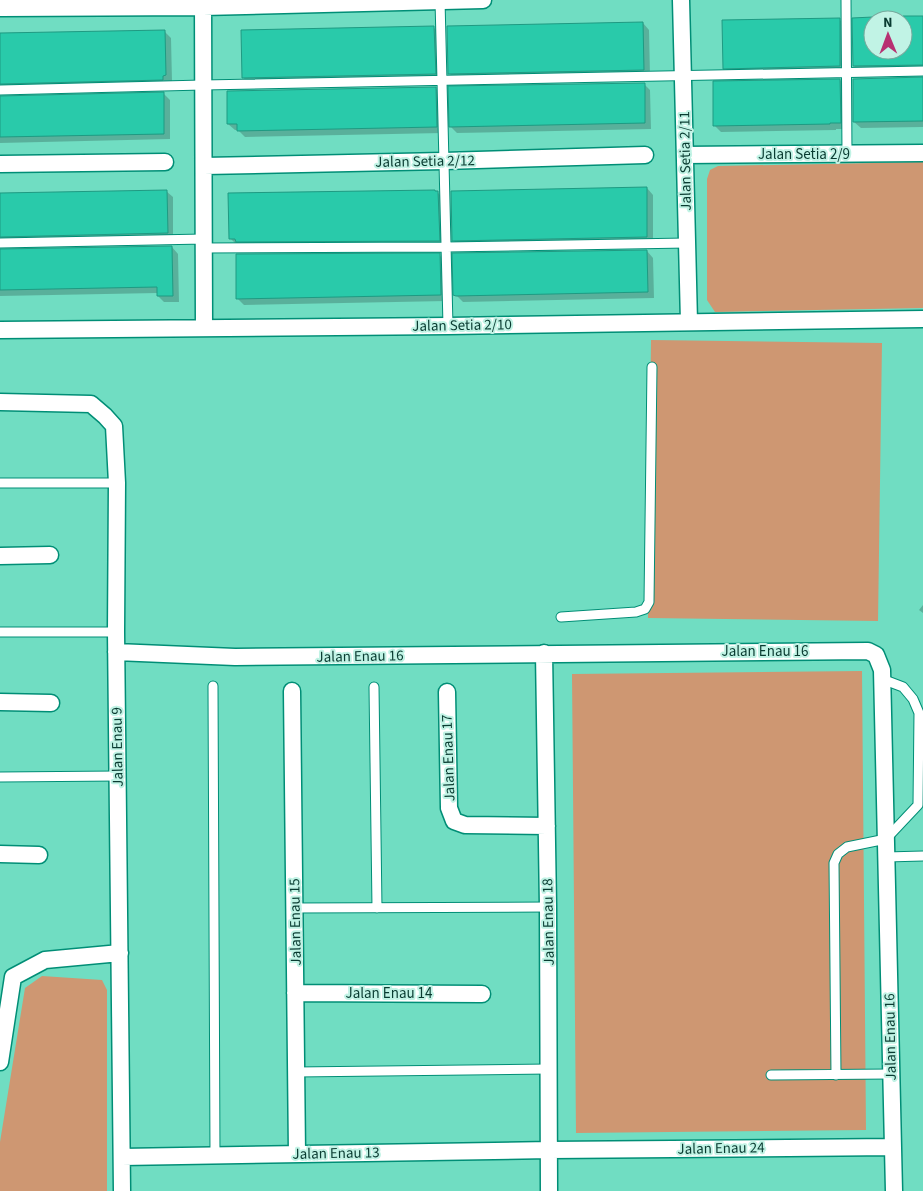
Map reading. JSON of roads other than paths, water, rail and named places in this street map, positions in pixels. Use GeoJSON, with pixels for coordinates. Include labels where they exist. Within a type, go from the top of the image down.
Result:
{"type":"FeatureCollection","features":[{"type":"Feature","properties":{"kind":"street"},"geometry":{"type":"LineString","coordinates":[[0,8],[483,0]]}},
{"type":"Feature","properties":{"kind":"street","name":"Jalan Setia 2/11"},"geometry":{"type":"LineString","coordinates":[[682,0],[689,322]]}},
{"type":"Feature","properties":{"kind":"street"},"geometry":{"type":"LineString","coordinates":[[203,4],[204,328]]}},
{"type":"Feature","properties":{"kind":"street","name":"Jalan Setia 2/9"},"geometry":{"type":"LineString","coordinates":[[685,156],[923,153]]}},
{"type":"Feature","properties":{"kind":"street","name":"Jalan Setia 2/12"},"geometry":{"type":"LineString","coordinates":[[204,166],[646,155]]}},
{"type":"Feature","properties":{"kind":"street"},"geometry":{"type":"LineString","coordinates":[[0,164],[165,162]]}},
{"type":"Feature","properties":{"kind":"street","name":"Jalan Setia 2/10"},"geometry":{"type":"LineString","coordinates":[[0,330],[923,319]]}},
{"type":"Feature","properties":{"kind":"street","name":"Jalan Enau 9"},"geometry":{"type":"LineString","coordinates":[[0,402],[91,404],[106,416],[114,426],[117,482],[116,652],[122,1191]]}},
{"type":"Feature","properties":{"kind":"street"},"geometry":{"type":"LineString","coordinates":[[0,556],[50,556]]}},
{"type":"Feature","properties":{"kind":"street","name":"Jalan Enau 16"},"geometry":{"type":"LineString","coordinates":[[116,652],[235,657],[868,650],[876,655],[882,670],[894,1191]]}},
{"type":"Feature","properties":{"kind":"street","name":"Jalan Enau 18"},"geometry":{"type":"LineString","coordinates":[[544,654],[548,908],[549,1191]]}},
{"type":"Feature","properties":{"kind":"street","name":"Jalan Enau 15"},"geometry":{"type":"LineString","coordinates":[[292,691],[297,1154]]}},
{"type":"Feature","properties":{"kind":"street","name":"Jalan Enau 17"},"geometry":{"type":"LineString","coordinates":[[446,692],[449,808],[454,821],[465,825],[547,826]]}},
{"type":"Feature","properties":{"kind":"street"},"geometry":{"type":"LineString","coordinates":[[0,702],[51,703]]}},
{"type":"Feature","properties":{"kind":"street"},"geometry":{"type":"LineString","coordinates":[[0,854],[39,855]]}},
{"type":"Feature","properties":{"kind":"street"},"geometry":{"type":"LineString","coordinates":[[0,1062],[13,977],[45,960],[120,953]]}},
{"type":"Feature","properties":{"kind":"street","name":"Jalan Enau 14"},"geometry":{"type":"LineString","coordinates":[[295,993],[482,994]]}},
{"type":"Feature","properties":{"kind":"street","name":"Jalan Enau 24"},"geometry":{"type":"LineString","coordinates":[[550,1150],[893,1147]]}},
{"type":"Feature","properties":{"kind":"street","name":"Jalan Enau 13"},"geometry":{"type":"LineString","coordinates":[[122,1157],[550,1150]]}},
{"type":"Feature","properties":{"kind":"lane"},"geometry":{"type":"LineString","coordinates":[[846,0],[848,154]]}},
{"type":"Feature","properties":{"kind":"lane"},"geometry":{"type":"LineString","coordinates":[[440,1],[448,326]]}},
{"type":"Feature","properties":{"kind":"lane"},"geometry":{"type":"LineString","coordinates":[[0,90],[923,71]]}},
{"type":"Feature","properties":{"kind":"lane"},"geometry":{"type":"LineString","coordinates":[[0,243],[446,247],[687,243]]}},
{"type":"Feature","properties":{"kind":"lane"},"geometry":{"type":"LineString","coordinates":[[561,617],[636,612],[645,609],[649,602],[652,367]]}},
{"type":"Feature","properties":{"kind":"lane"},"geometry":{"type":"LineString","coordinates":[[0,483],[117,482]]}},
{"type":"Feature","properties":{"kind":"lane"},"geometry":{"type":"LineString","coordinates":[[0,632],[116,632]]}},
{"type":"Feature","properties":{"kind":"lane"},"geometry":{"type":"LineString","coordinates":[[836,1074],[834,863],[838,854],[847,847],[886,839],[918,805],[919,713],[903,686],[882,679]]}},
{"type":"Feature","properties":{"kind":"lane"},"geometry":{"type":"LineString","coordinates":[[213,686],[215,1155]]}},
{"type":"Feature","properties":{"kind":"lane"},"geometry":{"type":"LineString","coordinates":[[374,687],[377,908]]}},
{"type":"Feature","properties":{"kind":"lane"},"geometry":{"type":"LineString","coordinates":[[0,776],[118,776]]}},
{"type":"Feature","properties":{"kind":"lane"},"geometry":{"type":"LineString","coordinates":[[886,858],[923,856]]}},
{"type":"Feature","properties":{"kind":"lane"},"geometry":{"type":"LineString","coordinates":[[294,908],[548,908]]}},
{"type":"Feature","properties":{"kind":"lane"},"geometry":{"type":"LineString","coordinates":[[296,1072],[549,1070]]}},
{"type":"Feature","properties":{"kind":"lane"},"geometry":{"type":"LineString","coordinates":[[771,1075],[891,1074]]}}]}
